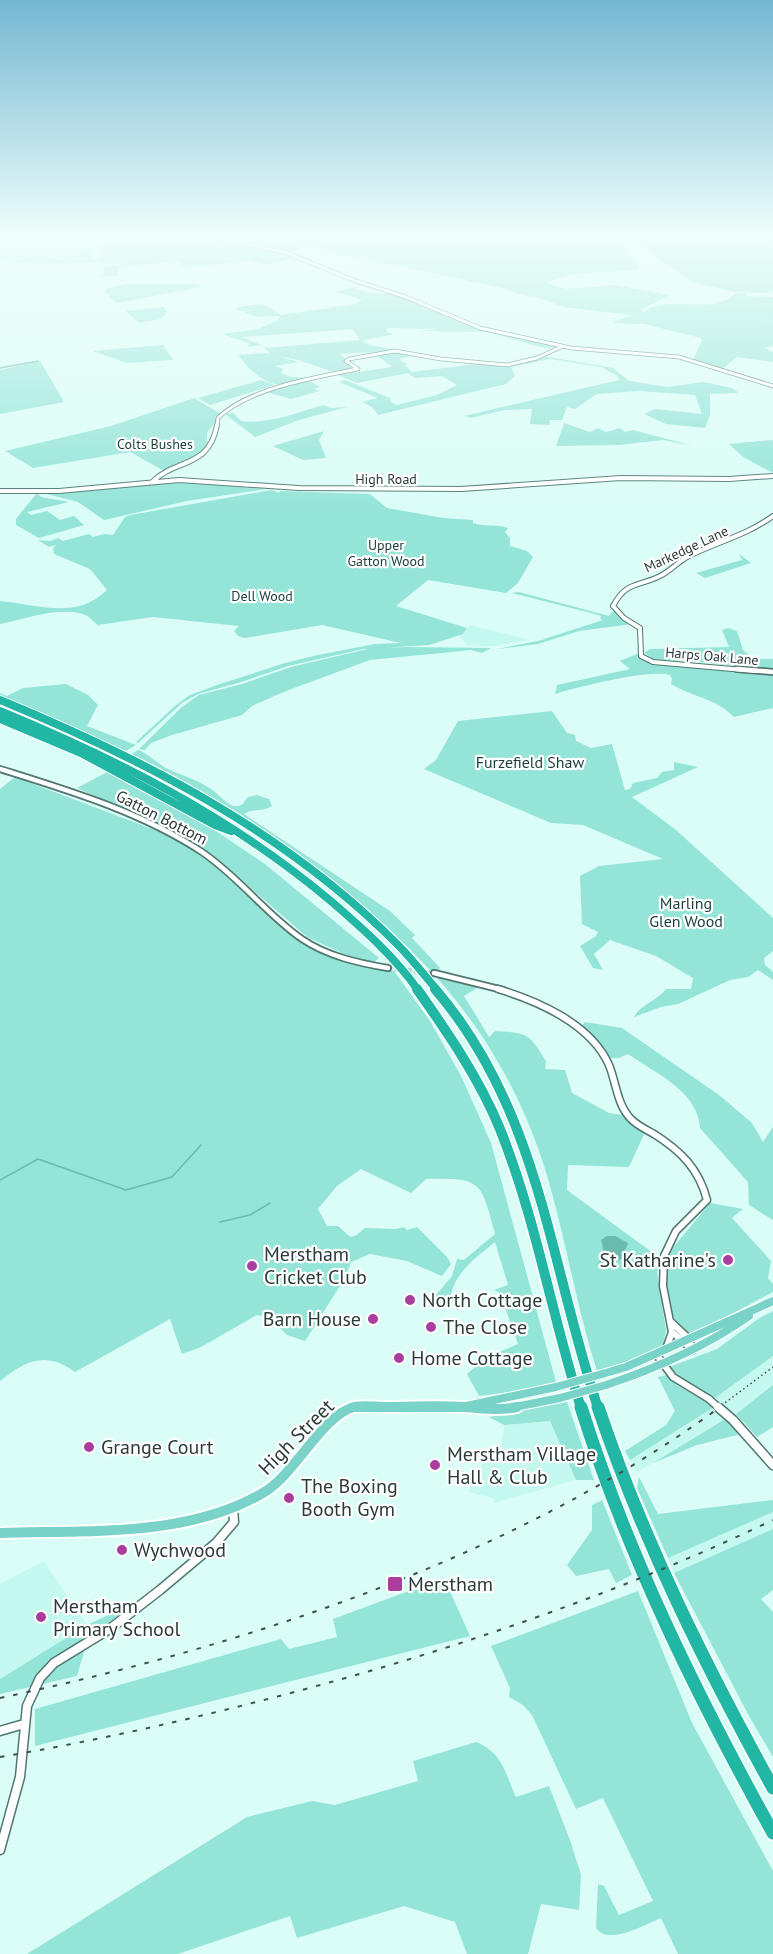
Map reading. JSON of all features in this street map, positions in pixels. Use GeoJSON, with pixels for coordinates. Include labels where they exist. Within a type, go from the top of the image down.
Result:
{"type":"FeatureCollection","features":[{"type":"Feature","properties":{"kind":"highway"},"geometry":{"type":"LineString","coordinates":[[0,700],[57,724],[152,770],[231,814],[277,844],[372,921],[421,970],[459,1018],[502,1090],[528,1151],[549,1219],[579,1347],[606,1431],[642,1523],[705,1661],[773,1788]]}},
{"type":"Feature","properties":{"kind":"highway"},"geometry":{"type":"LineString","coordinates":[[0,711],[61,736],[140,774],[203,809],[245,836],[319,891],[388,956],[432,1008],[471,1068],[490,1106],[514,1167],[566,1362],[617,1509],[696,1688],[773,1833]]}},
{"type":"Feature","properties":{"kind":"highway"},"geometry":{"type":"LineString","coordinates":[[0,719],[81,753],[215,825],[245,836]]}},
{"type":"Feature","properties":{"kind":"main road"},"geometry":{"type":"LineString","coordinates":[[464,1407],[556,1387],[602,1374],[656,1354],[773,1301]]}},
{"type":"Feature","properties":{"kind":"main road"},"geometry":{"type":"LineString","coordinates":[[464,1407],[485,1410],[506,1409],[560,1398],[606,1385],[662,1364],[726,1334],[758,1309]]}},
{"type":"Feature","properties":{"kind":"main road","name":"High Street"},"geometry":{"type":"LineString","coordinates":[[0,1533],[153,1527],[212,1516],[233,1509],[268,1490],[341,1412],[363,1405],[464,1407]]}},
{"type":"Feature","properties":{"kind":"street"},"geometry":{"type":"LineString","coordinates":[[492,329],[561,346],[679,357],[773,386]]}},
{"type":"Feature","properties":{"kind":"street"},"geometry":{"type":"LineString","coordinates":[[152,482],[158,476],[194,461],[214,440],[218,418],[242,400],[308,379],[358,369],[346,361],[349,359],[395,351],[441,359],[507,365],[537,357],[561,346]]}},
{"type":"Feature","properties":{"kind":"street","name":"High Road"},"geometry":{"type":"LineString","coordinates":[[0,491],[59,491],[191,480],[320,489],[461,489],[621,478],[772,477]]}},
{"type":"Feature","properties":{"kind":"street","name":"Markedge Lane"},"geometry":{"type":"LineString","coordinates":[[613,606],[619,593],[626,588],[667,572],[677,562],[732,539],[773,516]]}},
{"type":"Feature","properties":{"kind":"street","name":"Harps Oak Lane"},"geometry":{"type":"LineString","coordinates":[[613,606],[624,618],[640,628],[641,656],[653,662],[773,672]]}},
{"type":"Feature","properties":{"kind":"street","name":"Gatton Bottom"},"geometry":{"type":"LineString","coordinates":[[0,769],[98,801],[168,832],[226,869],[303,940],[341,957],[388,968]]}},
{"type":"Feature","properties":{"kind":"street"},"geometry":{"type":"LineString","coordinates":[[434,973],[482,983],[520,996],[578,1030],[593,1042],[607,1060],[621,1102],[629,1117],[681,1152],[698,1172],[707,1200],[676,1231],[664,1256],[663,1286],[672,1332],[666,1349]]}},
{"type":"Feature","properties":{"kind":"street"},"geometry":{"type":"LineString","coordinates":[[670,1321],[693,1350]]}},
{"type":"Feature","properties":{"kind":"street"},"geometry":{"type":"LineString","coordinates":[[672,1332],[685,1341]]}},
{"type":"Feature","properties":{"kind":"street"},"geometry":{"type":"LineString","coordinates":[[656,1354],[679,1382],[702,1393],[733,1420],[773,1465]]}},
{"type":"Feature","properties":{"kind":"street"},"geometry":{"type":"LineString","coordinates":[[0,1850],[17,1794],[22,1768],[27,1703],[35,1685],[49,1666],[100,1635],[173,1580],[215,1544],[234,1522],[233,1509]]}},
{"type":"Feature","properties":{"kind":"street"},"geometry":{"type":"LineString","coordinates":[[0,1731],[24,1724]]}},
{"type":"Feature","properties":{"kind":"shaded area"},"geometry":{"type":"Polygon","coordinates":[[[470,625],[530,640],[494,646],[467,646],[458,635],[463,634],[470,625]]]}},
{"type":"Feature","properties":{"kind":"shaded area"},"geometry":{"type":"Polygon","coordinates":[[[607,1236],[615,1236],[628,1243],[622,1259],[598,1264],[603,1253],[601,1240],[607,1236]]]}},
{"type":"Feature","properties":{"kind":"shaded area"},"geometry":{"type":"Polygon","coordinates":[[[773,1356],[773,1385],[736,1414],[637,1472],[630,1460],[714,1407],[715,1398],[773,1356]]]}},
{"type":"Feature","properties":{"kind":"shaded area"},"geometry":{"type":"Polygon","coordinates":[[[550,1421],[576,1480],[494,1503],[492,1498],[469,1492],[475,1468],[481,1469],[484,1458],[499,1460],[504,1425],[550,1421]]]}},
{"type":"Feature","properties":{"kind":"shaded area"},"geometry":{"type":"Polygon","coordinates":[[[773,1512],[773,1529],[674,1573],[668,1558],[773,1512]]]}},
{"type":"Feature","properties":{"kind":"shaded area","name":"Merstham Primary School"},"geometry":{"type":"Polygon","coordinates":[[[44,1561],[87,1625],[0,1679],[0,1584],[44,1561]]]}},
{"type":"Feature","properties":{"kind":"green space"},"geometry":{"type":"Polygon","coordinates":[[[257,329],[349,329],[242,337],[261,345],[248,347],[249,343],[222,334],[257,329]]]}},
{"type":"Feature","properties":{"kind":"green space"},"geometry":{"type":"Polygon","coordinates":[[[352,329],[386,329],[394,334],[362,341],[370,345],[397,350],[340,354],[355,368],[340,374],[298,360],[272,355],[264,348],[360,340],[352,329]]]}},
{"type":"Feature","properties":{"kind":"green space"},"geometry":{"type":"Polygon","coordinates":[[[488,329],[558,347],[544,348],[487,332],[417,331],[488,329]]]}},
{"type":"Feature","properties":{"kind":"green space"},"geometry":{"type":"Polygon","coordinates":[[[665,329],[773,329],[773,346],[765,348],[773,352],[773,362],[737,357],[721,370],[692,362],[701,338],[665,329]]]}},
{"type":"Feature","properties":{"kind":"green space"},"geometry":{"type":"Polygon","coordinates":[[[163,345],[173,360],[127,363],[93,351],[163,345]]]}},
{"type":"Feature","properties":{"kind":"green space"},"geometry":{"type":"Polygon","coordinates":[[[395,352],[413,354],[399,360],[408,364],[405,365],[412,372],[476,364],[502,365],[543,356],[613,368],[629,381],[668,387],[703,382],[732,388],[739,393],[710,394],[710,415],[705,428],[666,424],[644,414],[655,409],[702,414],[695,395],[639,391],[597,394],[575,409],[567,407],[562,420],[550,420],[549,425],[530,424],[532,409],[505,410],[471,418],[464,416],[619,380],[618,376],[601,367],[550,359],[511,367],[515,376],[506,384],[378,415],[372,407],[362,402],[378,398],[339,382],[345,380],[390,398],[391,402],[397,405],[437,395],[457,385],[442,376],[415,378],[408,373],[357,383],[338,375],[392,367],[376,355],[395,352]]]}},
{"type":"Feature","properties":{"kind":"green space"},"geometry":{"type":"Polygon","coordinates":[[[266,353],[299,362],[275,366],[283,369],[281,373],[291,377],[308,378],[288,385],[270,383],[252,371],[238,355],[266,353]]]}},
{"type":"Feature","properties":{"kind":"green space"},"geometry":{"type":"Polygon","coordinates":[[[40,361],[64,402],[0,414],[0,370],[40,361]]]}},
{"type":"Feature","properties":{"kind":"green space"},"geometry":{"type":"Polygon","coordinates":[[[261,380],[275,385],[210,405],[198,398],[261,380]]]}},
{"type":"Feature","properties":{"kind":"green space"},"geometry":{"type":"Polygon","coordinates":[[[307,380],[321,387],[314,389],[319,391],[291,399],[266,392],[307,380]]]}},
{"type":"Feature","properties":{"kind":"green space","name":"Colts Bushes"},"geometry":{"type":"Polygon","coordinates":[[[194,398],[221,414],[207,433],[207,441],[213,441],[203,456],[166,472],[130,452],[33,468],[5,451],[111,426],[194,398]]]}},
{"type":"Feature","properties":{"kind":"green space"},"geometry":{"type":"Polygon","coordinates":[[[323,405],[331,408],[347,407],[299,420],[255,437],[225,414],[233,413],[241,421],[252,422],[283,417],[323,405]]]}},
{"type":"Feature","properties":{"kind":"green space"},"geometry":{"type":"Polygon","coordinates":[[[564,423],[590,432],[598,428],[606,432],[620,428],[625,432],[633,430],[693,446],[663,440],[619,445],[556,446],[564,423]]]}},
{"type":"Feature","properties":{"kind":"green space"},"geometry":{"type":"Polygon","coordinates":[[[324,431],[319,440],[326,458],[303,460],[273,446],[324,431]]]}},
{"type":"Feature","properties":{"kind":"green space"},"geometry":{"type":"Polygon","coordinates":[[[773,440],[773,473],[743,457],[729,444],[773,440]]]}},
{"type":"Feature","properties":{"kind":"green space"},"geometry":{"type":"Polygon","coordinates":[[[182,482],[266,489],[187,501],[104,520],[78,502],[43,493],[182,482]]]}},
{"type":"Feature","properties":{"kind":"green space"},"geometry":{"type":"Polygon","coordinates":[[[272,490],[279,493],[280,491],[370,494],[387,508],[443,518],[473,520],[473,523],[477,524],[508,528],[505,532],[510,538],[510,546],[527,551],[533,557],[518,583],[506,593],[428,580],[396,606],[467,628],[463,634],[429,645],[363,649],[288,666],[198,694],[182,703],[138,743],[136,742],[190,695],[285,663],[375,644],[401,643],[322,625],[245,638],[238,636],[234,631],[239,626],[153,617],[98,625],[89,617],[73,612],[42,614],[0,624],[0,601],[70,608],[83,605],[107,590],[90,569],[54,554],[53,548],[56,545],[49,547],[38,540],[50,541],[58,538],[63,541],[89,534],[93,537],[104,534],[113,535],[125,517],[130,515],[272,490]]]}},
{"type":"Feature","properties":{"kind":"green space"},"geometry":{"type":"Polygon","coordinates":[[[37,493],[41,497],[69,502],[27,512],[31,515],[47,511],[60,520],[74,516],[84,525],[39,538],[16,525],[16,519],[37,493]]]}},
{"type":"Feature","properties":{"kind":"green space"},"geometry":{"type":"Polygon","coordinates":[[[739,554],[751,563],[705,578],[696,573],[742,560],[739,554]]]}},
{"type":"Feature","properties":{"kind":"green space"},"geometry":{"type":"Polygon","coordinates":[[[519,592],[609,616],[614,610],[621,619],[632,624],[579,631],[538,644],[497,649],[538,641],[603,620],[600,619],[601,616],[595,614],[512,593],[519,592]]]}},
{"type":"Feature","properties":{"kind":"green space"},"geometry":{"type":"Polygon","coordinates":[[[728,628],[737,631],[743,650],[754,659],[773,659],[773,670],[689,661],[655,660],[644,653],[650,649],[729,647],[722,630],[728,628]]]}},
{"type":"Feature","properties":{"kind":"green space"},"geometry":{"type":"Polygon","coordinates":[[[372,648],[491,648],[482,653],[471,650],[370,660],[286,691],[252,706],[242,715],[172,735],[151,743],[145,750],[139,749],[182,707],[199,695],[242,684],[291,667],[372,648]]]}},
{"type":"Feature","properties":{"kind":"green space"},"geometry":{"type":"Polygon","coordinates":[[[639,653],[652,662],[771,673],[773,675],[773,708],[734,717],[720,706],[671,684],[670,675],[660,674],[613,680],[555,694],[557,685],[630,669],[620,661],[639,653]]]}},
{"type":"Feature","properties":{"kind":"green space"},"geometry":{"type":"Polygon","coordinates":[[[66,684],[88,695],[98,705],[87,726],[136,745],[126,751],[0,696],[0,693],[7,696],[23,688],[66,684]]]}},
{"type":"Feature","properties":{"kind":"green space"},"geometry":{"type":"Polygon","coordinates":[[[552,711],[567,733],[575,735],[576,741],[591,748],[612,744],[625,790],[630,789],[633,783],[657,778],[662,772],[674,770],[674,762],[698,767],[632,797],[676,830],[773,918],[773,951],[764,958],[765,965],[773,972],[773,980],[758,970],[748,977],[730,980],[678,1004],[661,1007],[634,1017],[666,989],[691,989],[693,978],[656,956],[610,940],[594,954],[603,970],[593,968],[580,946],[596,936],[598,932],[582,924],[580,876],[599,866],[663,859],[583,825],[551,823],[424,769],[436,760],[458,721],[552,711]]]}},
{"type":"Feature","properties":{"kind":"green space"},"geometry":{"type":"Polygon","coordinates":[[[138,750],[164,767],[206,786],[231,805],[243,804],[248,797],[257,795],[269,799],[272,806],[244,814],[390,911],[415,935],[412,938],[440,968],[439,970],[431,971],[398,938],[328,876],[214,798],[132,754],[138,750]]]}},
{"type":"Feature","properties":{"kind":"green space"},"geometry":{"type":"Polygon","coordinates":[[[109,771],[213,829],[265,864],[379,958],[373,963],[344,954],[307,937],[215,857],[171,831],[77,788],[109,771]]]}},
{"type":"Feature","properties":{"kind":"green space"},"geometry":{"type":"Polygon","coordinates":[[[15,777],[168,835],[208,860],[300,941],[341,960],[394,971],[430,1021],[461,1076],[491,1143],[556,1382],[518,1391],[479,1396],[467,1374],[485,1358],[518,1344],[500,1293],[494,1290],[508,1285],[495,1242],[468,1265],[457,1279],[451,1295],[454,1302],[436,1304],[436,1295],[452,1276],[457,1259],[464,1260],[495,1234],[486,1203],[476,1186],[458,1180],[426,1179],[411,1193],[361,1169],[337,1186],[318,1209],[327,1226],[338,1226],[350,1237],[365,1228],[404,1227],[407,1230],[417,1227],[451,1264],[442,1276],[407,1261],[370,1254],[351,1262],[345,1278],[305,1341],[287,1335],[269,1317],[257,1315],[201,1347],[182,1354],[170,1319],[75,1372],[54,1362],[36,1361],[19,1368],[0,1381],[0,789],[15,777]]]}},
{"type":"Feature","properties":{"kind":"green space"},"geometry":{"type":"Polygon","coordinates":[[[435,976],[463,982],[477,988],[464,996],[489,1037],[495,1031],[526,1036],[536,1045],[546,1061],[545,1069],[565,1070],[572,1093],[609,1113],[623,1115],[645,1132],[629,1167],[568,1165],[567,1190],[657,1256],[663,1254],[657,1272],[666,1330],[663,1347],[597,1371],[584,1327],[552,1193],[533,1134],[507,1077],[491,1050],[474,1024],[435,976]]]}},
{"type":"Feature","properties":{"kind":"green space"},"geometry":{"type":"Polygon","coordinates":[[[585,1022],[622,1028],[719,1095],[752,1123],[763,1142],[773,1127],[773,1220],[749,1205],[748,1182],[700,1128],[692,1104],[683,1093],[628,1054],[619,1058],[611,1058],[588,1035],[578,1030],[585,1022]]]}},
{"type":"Feature","properties":{"kind":"green space"},"geometry":{"type":"Polygon","coordinates":[[[710,1203],[743,1209],[732,1218],[771,1261],[768,1278],[773,1284],[773,1292],[690,1336],[673,1318],[663,1272],[671,1250],[710,1203]]]}},
{"type":"Feature","properties":{"kind":"green space"},"geometry":{"type":"Polygon","coordinates":[[[773,1311],[773,1356],[715,1398],[679,1377],[669,1367],[717,1349],[758,1319],[773,1311]]]}},
{"type":"Feature","properties":{"kind":"green space"},"geometry":{"type":"Polygon","coordinates":[[[666,1375],[677,1385],[714,1407],[630,1460],[625,1451],[666,1425],[675,1411],[658,1377],[666,1375]]]}},
{"type":"Feature","properties":{"kind":"green space"},"geometry":{"type":"Polygon","coordinates":[[[773,1385],[773,1427],[757,1437],[736,1414],[773,1385]]]}},
{"type":"Feature","properties":{"kind":"green space"},"geometry":{"type":"Polygon","coordinates":[[[567,1402],[594,1480],[576,1480],[550,1421],[504,1425],[489,1417],[567,1402]]]}},
{"type":"Feature","properties":{"kind":"green space"},"geometry":{"type":"Polygon","coordinates":[[[727,1418],[741,1434],[697,1445],[653,1463],[727,1418]]]}},
{"type":"Feature","properties":{"kind":"green space"},"geometry":{"type":"Polygon","coordinates":[[[639,1477],[658,1514],[773,1500],[773,1512],[668,1558],[637,1488],[639,1477]]]}},
{"type":"Feature","properties":{"kind":"green space"},"geometry":{"type":"Polygon","coordinates":[[[602,1500],[632,1575],[616,1583],[609,1569],[576,1576],[567,1565],[592,1530],[592,1505],[602,1500]]]}},
{"type":"Feature","properties":{"kind":"green space"},"geometry":{"type":"Polygon","coordinates":[[[773,1529],[773,1590],[761,1599],[773,1612],[773,1757],[674,1573],[773,1529]]]}},
{"type":"Feature","properties":{"kind":"green space"},"geometry":{"type":"Polygon","coordinates":[[[444,1578],[470,1636],[35,1746],[35,1709],[281,1639],[289,1649],[337,1637],[333,1619],[444,1578]]]}},
{"type":"Feature","properties":{"kind":"green space"},"geometry":{"type":"Polygon","coordinates":[[[638,1591],[692,1723],[773,1871],[773,1954],[678,1954],[661,1918],[617,1935],[602,1933],[596,1928],[598,1884],[604,1886],[619,1915],[653,1901],[603,1798],[576,1809],[532,1715],[523,1705],[509,1697],[510,1688],[491,1646],[638,1591]]]}},
{"type":"Feature","properties":{"kind":"green space"},"geometry":{"type":"Polygon","coordinates":[[[119,1610],[119,1614],[85,1648],[77,1676],[0,1694],[0,1679],[87,1625],[119,1610]]]}},
{"type":"Feature","properties":{"kind":"green space"},"geometry":{"type":"Polygon","coordinates":[[[476,1742],[498,1758],[516,1797],[549,1786],[581,1875],[579,1910],[541,1904],[528,1954],[467,1954],[455,1922],[404,1906],[297,1938],[290,1916],[178,1954],[27,1954],[247,1817],[312,1801],[335,1805],[418,1781],[413,1761],[476,1742]]]}},
{"type":"Feature","properties":{"kind":"waterway"},"geometry":{"type":"LineString","coordinates":[[0,368],[38,361]]}},
{"type":"Feature","properties":{"kind":"waterway"},"geometry":{"type":"LineString","coordinates":[[0,1180],[38,1159],[126,1190],[172,1177],[201,1145]]}},
{"type":"Feature","properties":{"kind":"waterway"},"geometry":{"type":"LineString","coordinates":[[220,1222],[250,1215],[270,1203]]}},
{"type":"Feature","properties":{"kind":"tunnel"},"geometry":{"type":"LineString","coordinates":[[388,968],[434,973]]}},
{"type":"Feature","properties":{"kind":"railway"},"geometry":{"type":"LineString","coordinates":[[718,1408],[773,1367]]}},
{"type":"Feature","properties":{"kind":"railway"},"geometry":{"type":"LineString","coordinates":[[0,1698],[189,1651],[283,1622],[376,1589],[467,1551],[556,1509],[640,1461],[720,1407]]}},
{"type":"Feature","properties":{"kind":"railway"},"geometry":{"type":"LineString","coordinates":[[0,1757],[93,1740],[186,1719],[370,1671],[473,1639],[575,1603],[675,1564],[773,1520]]}},
{"type":"Feature","properties":{"kind":"place","name":"St Katharine's"},"geometry":{"type":"Point","coordinates":[728,1260]}},
{"type":"Feature","properties":{"kind":"place","name":"Merstham Cricket Club"},"geometry":{"type":"Point","coordinates":[252,1266]}},
{"type":"Feature","properties":{"kind":"place","name":"North Cottage"},"geometry":{"type":"Point","coordinates":[410,1300]}},
{"type":"Feature","properties":{"kind":"place","name":"Barn House"},"geometry":{"type":"Point","coordinates":[373,1319]}},
{"type":"Feature","properties":{"kind":"place","name":"The Close"},"geometry":{"type":"Point","coordinates":[431,1327]}},
{"type":"Feature","properties":{"kind":"place","name":"Home Cottage"},"geometry":{"type":"Point","coordinates":[399,1358]}},
{"type":"Feature","properties":{"kind":"place","name":"Grange Court"},"geometry":{"type":"Point","coordinates":[89,1447]}},
{"type":"Feature","properties":{"kind":"place","name":"Merstham Village Hall & Club"},"geometry":{"type":"Point","coordinates":[435,1465]}},
{"type":"Feature","properties":{"kind":"place","name":"The Boxing Booth Gym"},"geometry":{"type":"Point","coordinates":[289,1498]}},
{"type":"Feature","properties":{"kind":"place","name":"Wychwood"},"geometry":{"type":"Point","coordinates":[122,1550]}},
{"type":"Feature","properties":{"kind":"place","name":"Merstham"},"geometry":{"type":"Point","coordinates":[395,1584]}},
{"type":"Feature","properties":{"kind":"place","name":"Merstham Primary School"},"geometry":{"type":"Point","coordinates":[41,1617]}},
{"type":"Feature","properties":{"kind":"park label","name":"Upper Gatton Wood"},"geometry":{"type":"Point","coordinates":[386,554]}},
{"type":"Feature","properties":{"kind":"park label","name":"Dell Wood"},"geometry":{"type":"Point","coordinates":[262,596]}},
{"type":"Feature","properties":{"kind":"park label","name":"Furzefield Shaw"},"geometry":{"type":"Point","coordinates":[530,762]}},
{"type":"Feature","properties":{"kind":"park label","name":"Marling Glen Wood"},"geometry":{"type":"Point","coordinates":[686,912]}}]}
